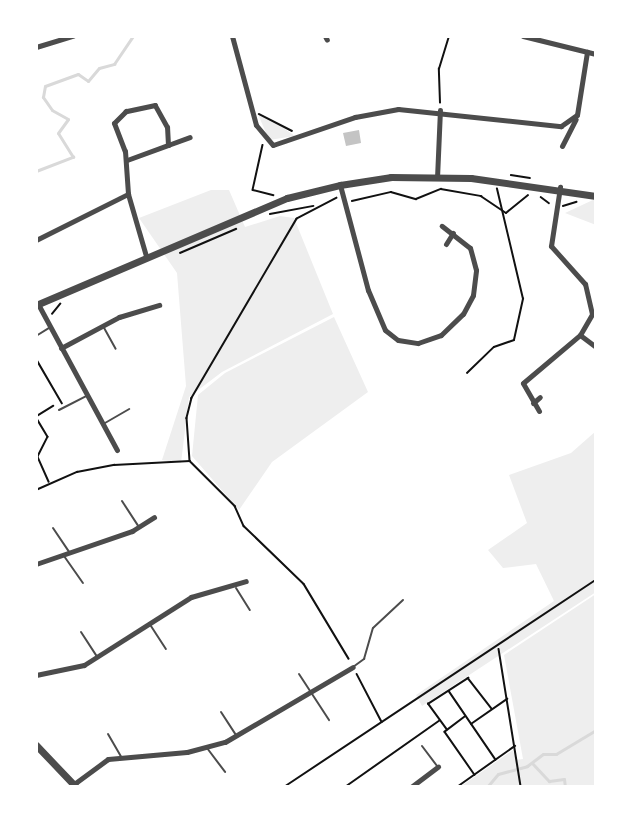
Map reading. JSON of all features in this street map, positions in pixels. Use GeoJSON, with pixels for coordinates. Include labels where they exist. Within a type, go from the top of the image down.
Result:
{"type":"FeatureCollection","features":[{"type":"Feature","properties":{"kind":"street"},"geometry":{"type":"LineString","coordinates":[[36,47],[73,36]]}},
{"type":"Feature","properties":{"kind":"street"},"geometry":{"type":"LineString","coordinates":[[232,36],[253,116],[265,141],[282,145],[384,111],[440,110],[551,126],[577,115]]}},
{"type":"Feature","properties":{"kind":"street"},"geometry":{"type":"LineString","coordinates":[[523,36],[596,54]]}},
{"type":"Feature","properties":{"kind":"street"},"geometry":{"type":"LineString","coordinates":[[562,146],[577,115],[587,52]]}},
{"type":"Feature","properties":{"kind":"street"},"geometry":{"type":"LineString","coordinates":[[146,256],[128,194],[127,160],[114,123],[145,104],[159,111],[168,145]]}},
{"type":"Feature","properties":{"kind":"street"},"geometry":{"type":"LineString","coordinates":[[437,178],[440,110]]}},
{"type":"Feature","properties":{"kind":"street"},"geometry":{"type":"LineString","coordinates":[[127,160],[190,136]]}},
{"type":"Feature","properties":{"kind":"street"},"geometry":{"type":"LineString","coordinates":[[117,450],[37,304],[287,198],[340,185],[437,178],[560,187],[592,194]]}},
{"type":"Feature","properties":{"kind":"street"},"geometry":{"type":"LineString","coordinates":[[340,185],[376,311],[392,336],[407,343],[429,340],[448,330],[473,294],[474,258],[453,233],[442,226]]}},
{"type":"Feature","properties":{"kind":"street"},"geometry":{"type":"LineString","coordinates":[[539,411],[522,388],[526,378],[580,335],[592,303],[585,284],[551,246],[560,187]]}},
{"type":"Feature","properties":{"kind":"street"},"geometry":{"type":"LineString","coordinates":[[36,240],[128,194]]}},
{"type":"Feature","properties":{"kind":"street"},"geometry":{"type":"LineString","coordinates":[[446,244],[453,233]]}},
{"type":"Feature","properties":{"kind":"street"},"geometry":{"type":"LineString","coordinates":[[62,348],[103,326],[159,305]]}},
{"type":"Feature","properties":{"kind":"street"},"geometry":{"type":"LineString","coordinates":[[580,335],[596,347]]}},
{"type":"Feature","properties":{"kind":"street"},"geometry":{"type":"LineString","coordinates":[[532,403],[540,397]]}},
{"type":"Feature","properties":{"kind":"street"},"geometry":{"type":"LineString","coordinates":[[36,564],[138,526],[154,517]]}},
{"type":"Feature","properties":{"kind":"street"},"geometry":{"type":"LineString","coordinates":[[36,675],[98,657],[204,590],[236,588],[246,581]]}},
{"type":"Feature","properties":{"kind":"street"},"geometry":{"type":"LineString","coordinates":[[36,745],[75,786],[100,762],[207,748],[237,736],[353,667]]}},
{"type":"Feature","properties":{"kind":"street"},"geometry":{"type":"LineString","coordinates":[[411,787],[438,767]]}},
{"type":"Feature","properties":{"kind":"lane"},"geometry":{"type":"LineString","coordinates":[[103,326],[116,349]]}},
{"type":"Feature","properties":{"kind":"lane"},"geometry":{"type":"LineString","coordinates":[[36,336],[51,327]]}},
{"type":"Feature","properties":{"kind":"lane"},"geometry":{"type":"LineString","coordinates":[[59,410],[87,396]]}},
{"type":"Feature","properties":{"kind":"lane"},"geometry":{"type":"LineString","coordinates":[[102,424],[129,410]]}},
{"type":"Feature","properties":{"kind":"lane"},"geometry":{"type":"LineString","coordinates":[[122,501],[138,526]]}},
{"type":"Feature","properties":{"kind":"lane"},"geometry":{"type":"LineString","coordinates":[[53,528],[83,583]]}},
{"type":"Feature","properties":{"kind":"lane"},"geometry":{"type":"LineString","coordinates":[[236,588],[250,610]]}},
{"type":"Feature","properties":{"kind":"lane"},"geometry":{"type":"LineString","coordinates":[[353,667],[364,659],[373,628],[403,600]]}},
{"type":"Feature","properties":{"kind":"lane"},"geometry":{"type":"LineString","coordinates":[[149,623],[165,649]]}},
{"type":"Feature","properties":{"kind":"lane"},"geometry":{"type":"LineString","coordinates":[[81,632],[98,657]]}},
{"type":"Feature","properties":{"kind":"lane"},"geometry":{"type":"LineString","coordinates":[[299,674],[329,720]]}},
{"type":"Feature","properties":{"kind":"lane"},"geometry":{"type":"LineString","coordinates":[[221,712],[237,736]]}},
{"type":"Feature","properties":{"kind":"lane"},"geometry":{"type":"LineString","coordinates":[[108,734],[122,758]]}},
{"type":"Feature","properties":{"kind":"lane"},"geometry":{"type":"LineString","coordinates":[[422,746],[438,767]]}},
{"type":"Feature","properties":{"kind":"lane"},"geometry":{"type":"LineString","coordinates":[[207,748],[225,772]]}},
{"type":"Feature","properties":{"kind":"path"},"geometry":{"type":"LineString","coordinates":[[440,110],[439,69],[449,36]]}},
{"type":"Feature","properties":{"kind":"path"},"geometry":{"type":"LineString","coordinates":[[253,116],[266,116],[297,140]]}},
{"type":"Feature","properties":{"kind":"path"},"geometry":{"type":"LineString","coordinates":[[265,141],[253,190],[287,198]]}},
{"type":"Feature","properties":{"kind":"path"},"geometry":{"type":"LineString","coordinates":[[467,373],[494,347],[514,340],[523,299],[506,213],[497,188]]}},
{"type":"Feature","properties":{"kind":"path"},"geometry":{"type":"LineString","coordinates":[[266,215],[315,206],[338,198],[344,203],[391,192],[416,199],[441,189],[481,196],[506,213]]}},
{"type":"Feature","properties":{"kind":"path"},"geometry":{"type":"LineString","coordinates":[[506,213],[528,195],[537,194],[556,209],[592,194]]}},
{"type":"Feature","properties":{"kind":"path"},"geometry":{"type":"LineString","coordinates":[[315,206],[297,219],[192,398],[190,461],[235,506],[244,526],[304,584],[353,667],[382,722]]}},
{"type":"Feature","properties":{"kind":"path"},"geometry":{"type":"LineString","coordinates":[[174,254],[242,226]]}},
{"type":"Feature","properties":{"kind":"path"},"geometry":{"type":"LineString","coordinates":[[45,317],[63,302]]}},
{"type":"Feature","properties":{"kind":"path"},"geometry":{"type":"LineString","coordinates":[[36,360],[64,407]]}},
{"type":"Feature","properties":{"kind":"path"},"geometry":{"type":"LineString","coordinates":[[49,483],[38,458],[48,437],[36,417],[55,406],[64,407]]}},
{"type":"Feature","properties":{"kind":"path"},"geometry":{"type":"LineString","coordinates":[[36,490],[49,483],[114,465],[190,461]]}},
{"type":"Feature","properties":{"kind":"path"},"geometry":{"type":"LineString","coordinates":[[285,787],[499,647],[596,580]]}},
{"type":"Feature","properties":{"kind":"path"},"geometry":{"type":"LineString","coordinates":[[499,647],[520,764],[521,787]]}},
{"type":"Feature","properties":{"kind":"path"},"geometry":{"type":"LineString","coordinates":[[475,775],[428,704],[468,678],[492,710]]}},
{"type":"Feature","properties":{"kind":"path"},"geometry":{"type":"LineString","coordinates":[[449,691],[496,760]]}},
{"type":"Feature","properties":{"kind":"path"},"geometry":{"type":"LineString","coordinates":[[470,725],[507,699]]}},
{"type":"Feature","properties":{"kind":"path"},"geometry":{"type":"LineString","coordinates":[[446,731],[465,717]]}},
{"type":"Feature","properties":{"kind":"path"},"geometry":{"type":"LineString","coordinates":[[345,787],[440,721]]}},
{"type":"Feature","properties":{"kind":"path"},"geometry":{"type":"LineString","coordinates":[[457,787],[516,745]]}},
{"type":"Feature","properties":{"kind":"shaded area"},"geometry":{"type":"Polygon","coordinates":[[[258,114],[269,118],[295,136],[269,140],[258,114]]]}},
{"type":"Feature","properties":{"kind":"shaded area"},"geometry":{"type":"Polygon","coordinates":[[[211,190],[229,190],[245,227],[280,216],[294,218],[333,314],[222,372],[189,397],[181,463],[162,460],[186,386],[177,273],[139,218],[211,190]]]}},
{"type":"Feature","properties":{"kind":"shaded area"},"geometry":{"type":"Polygon","coordinates":[[[595,199],[596,225],[565,213],[595,199]]]}},
{"type":"Feature","properties":{"kind":"shaded area"},"geometry":{"type":"Polygon","coordinates":[[[334,317],[368,392],[272,462],[239,510],[192,456],[198,395],[225,373],[334,317]]]}},
{"type":"Feature","properties":{"kind":"shaded area"},"geometry":{"type":"Polygon","coordinates":[[[596,431],[596,592],[422,706],[416,695],[554,601],[536,564],[503,568],[488,550],[527,523],[509,475],[571,453],[596,431]]]}},
{"type":"Feature","properties":{"kind":"shaded area"},"geometry":{"type":"Polygon","coordinates":[[[596,594],[596,787],[460,787],[513,750],[516,760],[523,759],[504,655],[596,594]]]}},
{"type":"Feature","properties":{"kind":"building"},"geometry":{"type":"Polygon","coordinates":[[[359,130],[361,143],[346,146],[343,133],[359,130]]]}},
{"type":"Feature","properties":{"kind":"waterway"},"geometry":{"type":"LineString","coordinates":[[36,171],[73,157],[58,133],[68,119],[52,110],[43,97],[45,86],[78,74],[88,81],[99,68],[114,64],[133,36]]}},
{"type":"Feature","properties":{"kind":"waterway"},"geometry":{"type":"LineString","coordinates":[[165,36],[174,36]]}},
{"type":"Feature","properties":{"kind":"waterway"},"geometry":{"type":"LineString","coordinates":[[487,787],[498,774],[527,766],[543,754],[556,754],[596,730]]}},
{"type":"Feature","properties":{"kind":"waterway"},"geometry":{"type":"LineString","coordinates":[[532,763],[549,781],[564,779],[565,787]]}}]}
